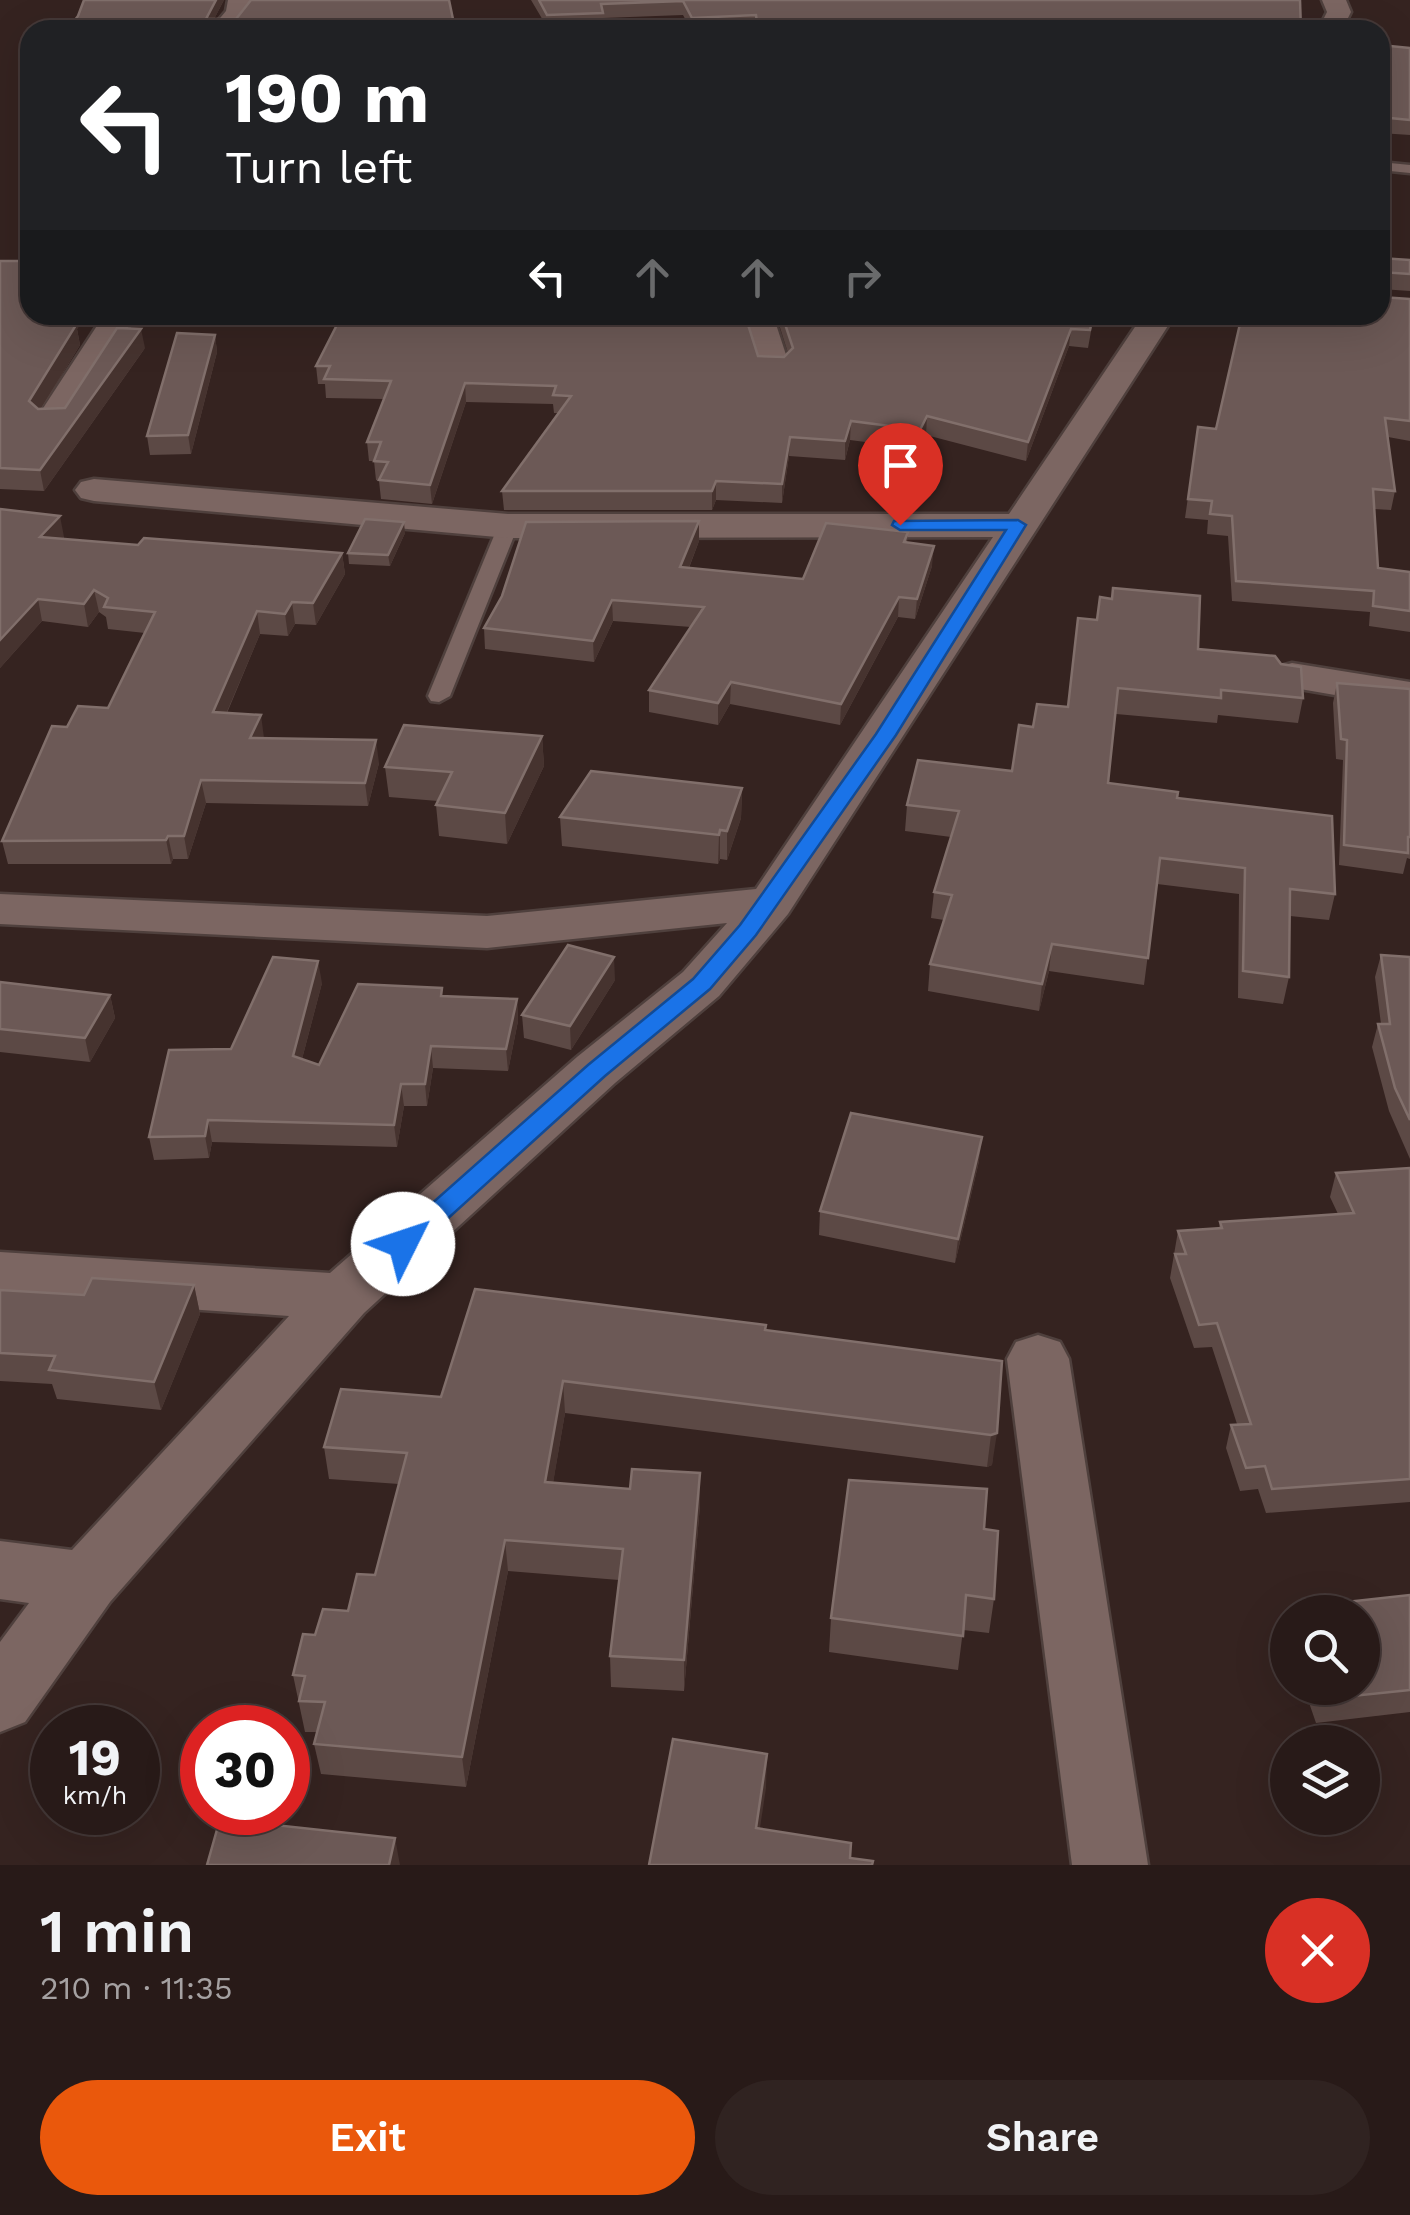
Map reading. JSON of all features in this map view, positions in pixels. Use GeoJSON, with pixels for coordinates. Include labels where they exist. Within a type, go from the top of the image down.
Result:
{"type":"FeatureCollection","features":[{"type":"Feature","properties":{"kind":"street"},"geometry":{"type":"LineString","coordinates":[[54,419],[114,325]]}},
{"type":"Feature","properties":{"kind":"street"},"geometry":{"type":"LineString","coordinates":[[760,325],[772,364]]}},
{"type":"Feature","properties":{"kind":"street"},"geometry":{"type":"LineString","coordinates":[[0,1700],[86,1582],[344,1297],[596,1070],[701,984],[771,902],[886,735],[1018,525],[1152,325]]}},
{"type":"Feature","properties":{"kind":"street"},"geometry":{"type":"LineString","coordinates":[[94,490],[508,526],[1018,525]]}},
{"type":"Feature","properties":{"kind":"street"},"geometry":{"type":"LineString","coordinates":[[1292,676],[1410,695]]}},
{"type":"Feature","properties":{"kind":"street"},"geometry":{"type":"LineString","coordinates":[[0,910],[487,932],[771,902]]}},
{"type":"Feature","properties":{"kind":"street"},"geometry":{"type":"LineString","coordinates":[[0,1274],[344,1297]]}},
{"type":"Feature","properties":{"kind":"street"},"geometry":{"type":"LineString","coordinates":[[1038,1359],[1110,1865]]}},
{"type":"Feature","properties":{"kind":"street"},"geometry":{"type":"LineString","coordinates":[[0,1570],[86,1582]]}},
{"type":"Feature","properties":{"kind":"lane"},"geometry":{"type":"LineString","coordinates":[[438,696],[508,526]]}},
{"type":"Feature","properties":{"kind":"building"},"geometry":{"type":"Polygon","coordinates":[[[84,0],[216,0],[206,19],[236,19],[251,0],[449,0],[453,20],[75,20],[84,0]]]}},
{"type":"Feature","properties":{"kind":"building"},"geometry":{"type":"Polygon","coordinates":[[[539,0],[1300,0],[1301,20],[757,20],[756,15],[692,18],[683,1],[601,4],[603,13],[547,15],[539,0]]]}},
{"type":"Feature","properties":{"kind":"building"},"geometry":{"type":"Polygon","coordinates":[[[1390,46],[1410,48],[1410,120],[1390,118],[1390,46]]]}},
{"type":"Feature","properties":{"kind":"building"},"geometry":{"type":"Polygon","coordinates":[[[1390,259],[1410,260],[1410,274],[1390,273],[1390,259]]]}},
{"type":"Feature","properties":{"kind":"building"},"geometry":{"type":"Polygon","coordinates":[[[0,261],[20,261],[20,325],[76,325],[29,401],[38,409],[65,408],[117,328],[141,329],[40,470],[0,468],[0,261]]]}},
{"type":"Feature","properties":{"kind":"building"},"geometry":{"type":"Polygon","coordinates":[[[1390,298],[1410,299],[1410,421],[1385,418],[1395,491],[1373,489],[1378,568],[1410,572],[1410,611],[1373,606],[1374,591],[1236,581],[1232,516],[1210,514],[1212,501],[1188,499],[1198,427],[1216,429],[1240,325],[1390,325],[1390,298]]]}},
{"type":"Feature","properties":{"kind":"building"},"geometry":{"type":"Polygon","coordinates":[[[337,325],[748,325],[758,356],[784,357],[793,348],[785,325],[1091,325],[1090,330],[1071,329],[1028,442],[927,416],[920,430],[851,421],[845,441],[790,437],[782,484],[716,481],[712,491],[502,491],[571,396],[553,395],[556,386],[465,383],[430,485],[379,480],[388,462],[374,461],[381,442],[367,442],[391,381],[324,379],[330,366],[316,366],[337,325]]]}},
{"type":"Feature","properties":{"kind":"building"},"geometry":{"type":"Polygon","coordinates":[[[177,333],[215,335],[188,435],[147,436],[177,333]]]}},
{"type":"Feature","properties":{"kind":"building"},"geometry":{"type":"Polygon","coordinates":[[[0,509],[60,516],[40,537],[138,545],[144,538],[342,553],[313,603],[292,602],[285,614],[257,611],[213,712],[261,715],[250,738],[376,740],[365,783],[201,780],[184,836],[168,836],[166,840],[2,841],[52,726],[67,727],[78,706],[108,708],[155,612],[104,607],[108,598],[94,590],[84,604],[38,599],[0,640],[0,509]]]}},
{"type":"Feature","properties":{"kind":"building"},"geometry":{"type":"Polygon","coordinates":[[[365,519],[404,522],[388,555],[348,553],[365,519]]]}},
{"type":"Feature","properties":{"kind":"building"},"geometry":{"type":"Polygon","coordinates":[[[699,521],[680,567],[803,579],[826,523],[908,532],[904,542],[934,546],[917,599],[899,597],[841,704],[731,682],[718,703],[649,690],[704,607],[612,600],[593,641],[484,628],[502,596],[526,522],[699,521]]]}},
{"type":"Feature","properties":{"kind":"building"},"geometry":{"type":"Polygon","coordinates":[[[1113,588],[1200,596],[1198,649],[1275,656],[1281,664],[1301,667],[1303,698],[1221,690],[1221,698],[1118,688],[1108,783],[1178,792],[1177,798],[1332,816],[1335,894],[1290,889],[1289,977],[1243,971],[1245,868],[1160,858],[1148,958],[1052,944],[1042,984],[930,964],[952,895],[934,892],[959,811],[907,805],[918,760],[1012,771],[1019,725],[1033,727],[1037,704],[1068,707],[1078,618],[1097,620],[1100,597],[1112,599],[1113,588]]]}},
{"type":"Feature","properties":{"kind":"building"},"geometry":{"type":"Polygon","coordinates":[[[1337,683],[1410,689],[1408,853],[1344,845],[1347,740],[1341,739],[1337,683]]]}},
{"type":"Feature","properties":{"kind":"building"},"geometry":{"type":"Polygon","coordinates":[[[404,725],[542,736],[505,813],[436,805],[452,772],[385,767],[404,725]]]}},
{"type":"Feature","properties":{"kind":"building"},"geometry":{"type":"Polygon","coordinates":[[[591,771],[742,788],[727,831],[720,830],[719,835],[560,817],[591,771]]]}},
{"type":"Feature","properties":{"kind":"building"},"geometry":{"type":"Polygon","coordinates":[[[568,945],[614,957],[570,1026],[522,1015],[568,945]]]}},
{"type":"Feature","properties":{"kind":"building"},"geometry":{"type":"Polygon","coordinates":[[[1381,955],[1410,957],[1410,1120],[1395,1088],[1378,1024],[1390,1024],[1381,955]]]}},
{"type":"Feature","properties":{"kind":"building"},"geometry":{"type":"Polygon","coordinates":[[[273,957],[318,961],[293,1056],[319,1065],[358,984],[442,988],[441,996],[517,999],[506,1049],[431,1046],[425,1084],[401,1084],[394,1125],[208,1120],[205,1136],[149,1137],[169,1050],[231,1049],[273,957]]]}},
{"type":"Feature","properties":{"kind":"building"},"geometry":{"type":"Polygon","coordinates":[[[0,982],[110,995],[85,1038],[0,1029],[0,982]]]}},
{"type":"Feature","properties":{"kind":"building"},"geometry":{"type":"Polygon","coordinates":[[[851,1113],[982,1137],[958,1239],[820,1211],[851,1113]]]}},
{"type":"Feature","properties":{"kind":"building"},"geometry":{"type":"Polygon","coordinates":[[[1410,1168],[1410,1479],[1272,1489],[1265,1466],[1246,1468],[1231,1425],[1251,1424],[1217,1323],[1199,1325],[1175,1254],[1186,1254],[1178,1231],[1222,1228],[1220,1222],[1354,1213],[1336,1173],[1410,1168]]]}},
{"type":"Feature","properties":{"kind":"building"},"geometry":{"type":"Polygon","coordinates":[[[92,1278],[194,1285],[154,1382],[49,1370],[55,1356],[0,1353],[0,1290],[84,1295],[92,1278]]]}},
{"type":"Feature","properties":{"kind":"building"},"geometry":{"type":"Polygon","coordinates":[[[475,1289],[766,1325],[765,1330],[1002,1361],[997,1433],[563,1381],[545,1482],[630,1489],[632,1469],[700,1473],[684,1660],[610,1656],[623,1549],[505,1540],[462,1757],[314,1744],[325,1702],[299,1701],[305,1676],[293,1675],[303,1634],[315,1635],[323,1609],[348,1611],[357,1574],[375,1575],[407,1453],[324,1447],[341,1389],[441,1397],[475,1289]]]}},
{"type":"Feature","properties":{"kind":"building"},"geometry":{"type":"Polygon","coordinates":[[[849,1480],[987,1489],[984,1529],[998,1531],[994,1599],[966,1595],[963,1636],[831,1618],[849,1480]]]}},
{"type":"Feature","properties":{"kind":"building"},"geometry":{"type":"Polygon","coordinates":[[[1410,1595],[1410,1690],[1380,1693],[1380,1598],[1410,1595]]]}},
{"type":"Feature","properties":{"kind":"building"},"geometry":{"type":"Polygon","coordinates":[[[673,1739],[767,1754],[756,1828],[851,1843],[850,1858],[873,1861],[872,1865],[649,1865],[673,1739]]]}},
{"type":"Feature","properties":{"kind":"building"},"geometry":{"type":"Polygon","coordinates":[[[310,1829],[395,1838],[389,1865],[207,1865],[215,1835],[310,1835],[310,1829]]]}},
{"type":"Feature","properties":{"kind":"route"},"geometry":{"type":"LineString","coordinates":[[403,1244],[596,1070],[701,984],[748,930],[886,735],[1018,525],[900,525]]}}]}
